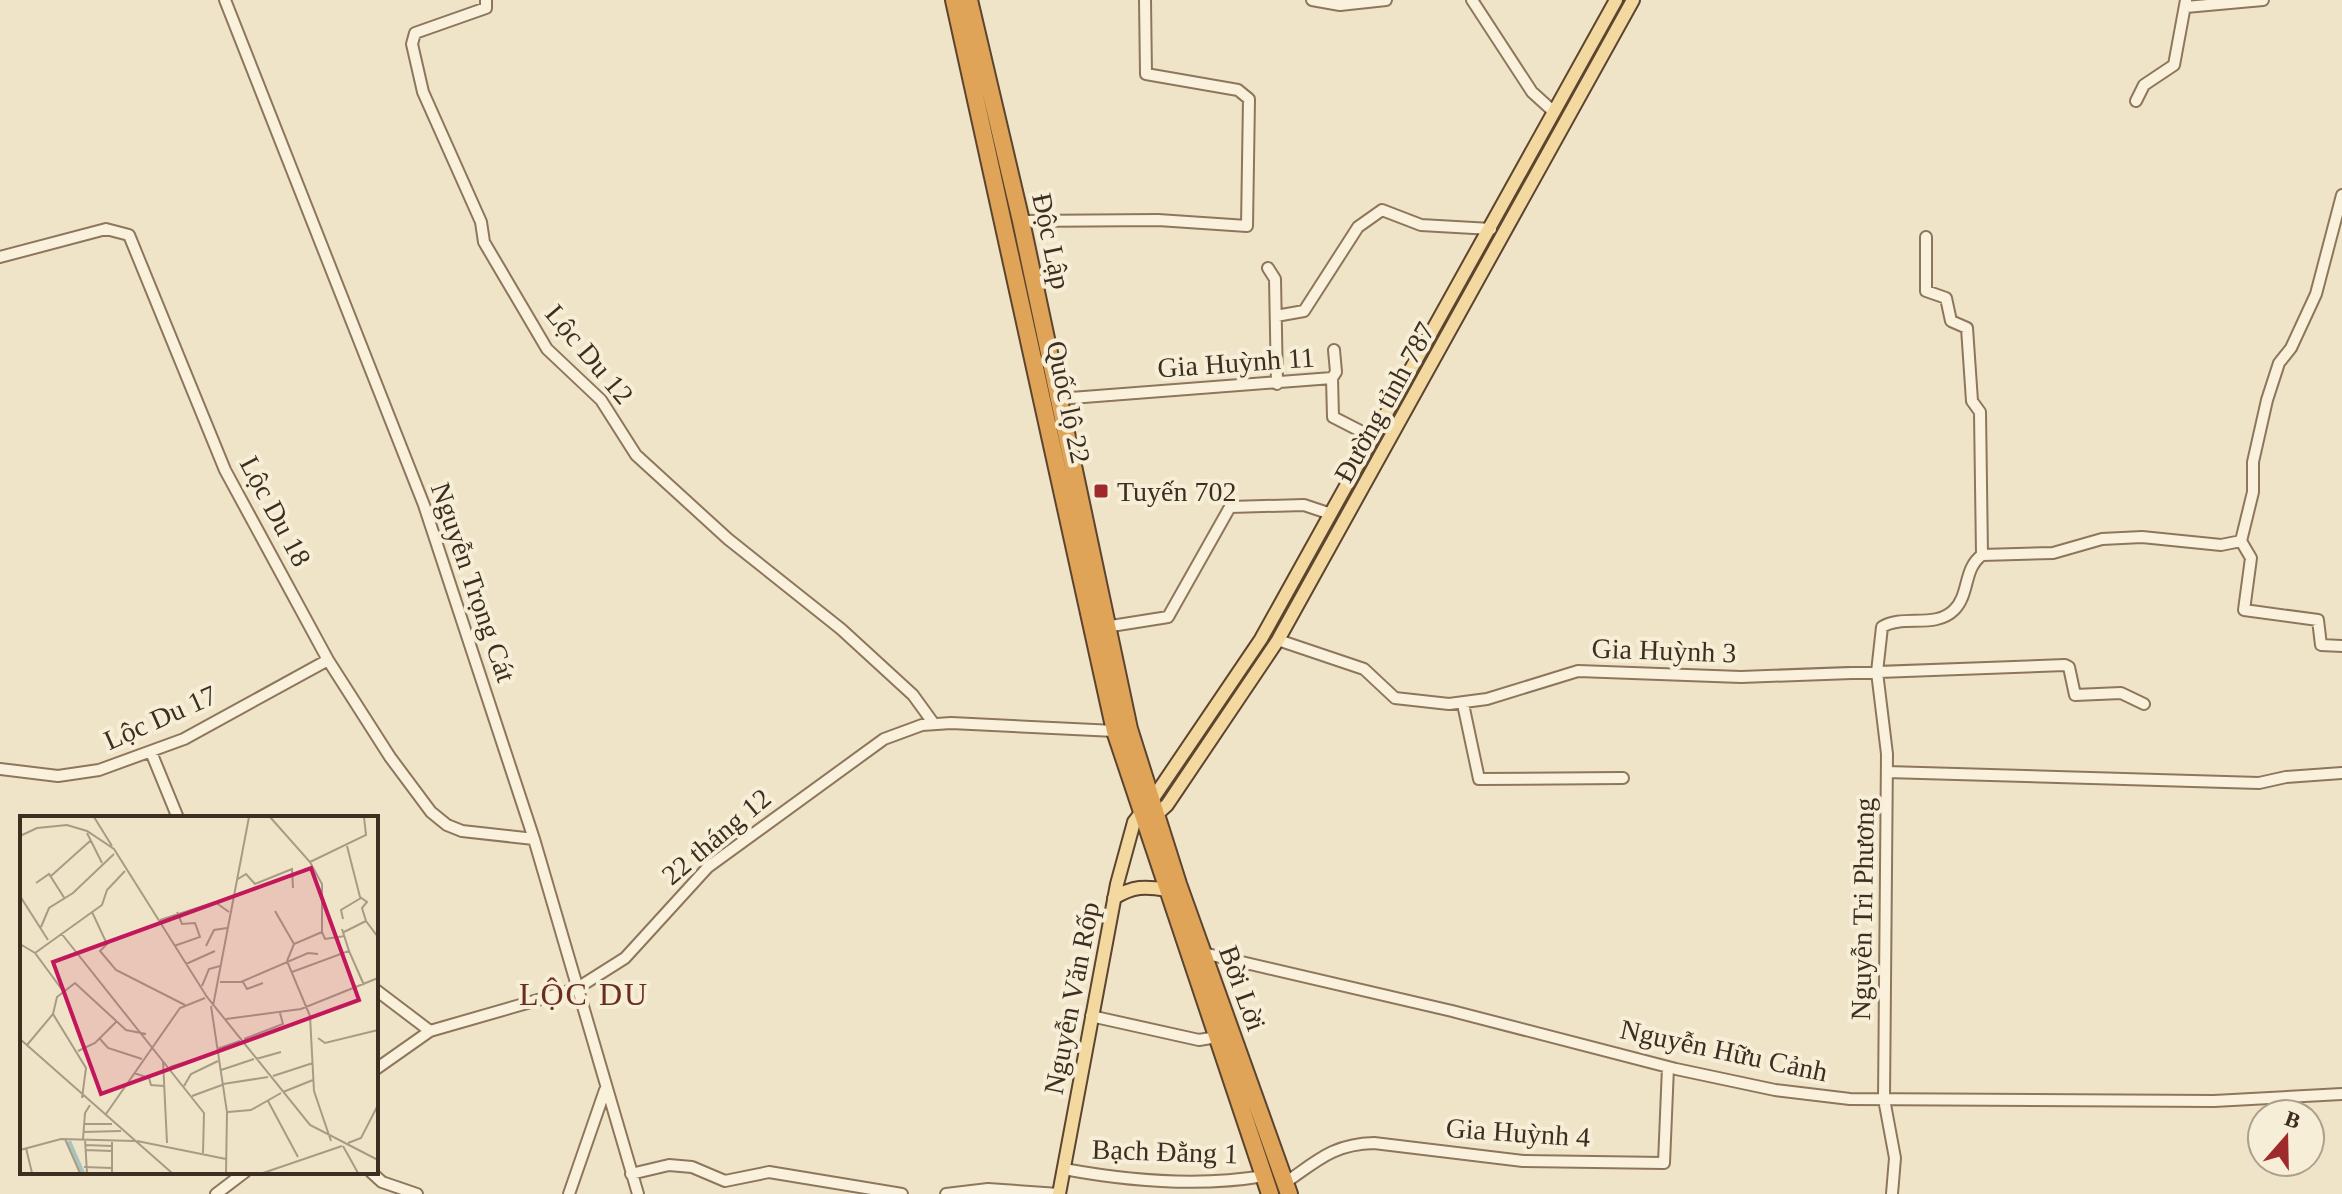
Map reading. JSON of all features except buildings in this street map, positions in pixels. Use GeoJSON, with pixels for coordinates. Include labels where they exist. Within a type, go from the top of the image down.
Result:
{"type":"FeatureCollection","features":[{"type":"Feature","properties":{"kind":"highway","name":"Quốc lộ 22"},"geometry":{"type":"LineString","coordinates":[[954,0],[1122,730],[1150,809]]}},
{"type":"Feature","properties":{"kind":"highway","name":"Độc Lập"},"geometry":{"type":"LineString","coordinates":[[969,0],[1021,221],[1105,627],[1122,730]]}},
{"type":"Feature","properties":{"kind":"highway","name":"Bời Lời"},"geometry":{"type":"LineString","coordinates":[[1150,809],[1167,890],[1270,1194]]}},
{"type":"Feature","properties":{"kind":"highway","name":"Bời Lời"},"geometry":{"type":"LineString","coordinates":[[1150,809],[1287,1189]]}},
{"type":"Feature","properties":{"kind":"main road","name":"Đường tỉnh 787"},"geometry":{"type":"LineString","coordinates":[[1150,809],[1254,650],[1616,0]]}},
{"type":"Feature","properties":{"kind":"main road","name":"Đường tỉnh 787"},"geometry":{"type":"LineString","coordinates":[[1150,809],[1167,805],[1278,640],[1633,0]]}},
{"type":"Feature","properties":{"kind":"main road","name":"Nguyễn Văn Rốp"},"geometry":{"type":"LineString","coordinates":[[1059,1194],[1114,898],[1134,822],[1150,809]]}},
{"type":"Feature","properties":{"kind":"main road"},"geometry":{"type":"LineString","coordinates":[[1114,898],[1129,888],[1146,886],[1167,890]]}},
{"type":"Feature","properties":{"kind":"street","name":"Nguyễn Trọng Cát"},"geometry":{"type":"LineString","coordinates":[[225,0],[424,505],[534,839],[605,1090],[638,1194]]}},
{"type":"Feature","properties":{"kind":"street","name":"Lộc Du 12"},"geometry":{"type":"LineString","coordinates":[[486,0],[486,8],[415,33],[412,44],[423,92],[437,129],[481,222],[484,242],[513,296],[547,349],[601,400],[636,455],[728,539],[851,639],[913,695],[934,724]]}},
{"type":"Feature","properties":{"kind":"street"},"geometry":{"type":"LineString","coordinates":[[1021,221],[1158,220],[1247,226],[1249,99],[1238,90],[1146,74],[1145,0]]}},
{"type":"Feature","properties":{"kind":"street"},"geometry":{"type":"LineString","coordinates":[[1312,0],[1340,5],[1386,0]]}},
{"type":"Feature","properties":{"kind":"street"},"geometry":{"type":"LineString","coordinates":[[1472,0],[1532,92],[1554,112]]}},
{"type":"Feature","properties":{"kind":"street"},"geometry":{"type":"LineString","coordinates":[[2138,97],[2174,65],[2186,3],[2263,0]]}},
{"type":"Feature","properties":{"kind":"street"},"geometry":{"type":"LineString","coordinates":[[2342,195],[2316,294],[2291,348],[2279,363],[2267,400],[2253,462],[2253,492],[2241,541],[2251,558],[2244,610],[2318,620],[2321,645],[2342,646]]}},
{"type":"Feature","properties":{"kind":"street"},"geometry":{"type":"LineString","coordinates":[[1276,316],[1304,311],[1358,227],[1382,210],[1421,225],[1491,229]]}},
{"type":"Feature","properties":{"kind":"street","name":"Lộc Du 18"},"geometry":{"type":"LineString","coordinates":[[0,257],[106,229],[129,235],[225,470],[328,660],[431,812],[447,825],[462,831],[534,839]]}},
{"type":"Feature","properties":{"kind":"street"},"geometry":{"type":"LineString","coordinates":[[1926,237],[1926,291],[1946,298],[1951,321],[1967,328],[1972,401],[1980,412],[1982,555],[2053,553],[2102,539],[2142,537],[2221,545],[2241,541]]}},
{"type":"Feature","properties":{"kind":"street"},"geometry":{"type":"LineString","coordinates":[[1268,268],[1275,279],[1277,384]]}},
{"type":"Feature","properties":{"kind":"street"},"geometry":{"type":"LineString","coordinates":[[1332,378],[1336,372],[1334,350]]}},
{"type":"Feature","properties":{"kind":"street","name":"Gia Huỳnh 11"},"geometry":{"type":"LineString","coordinates":[[1058,399],[1332,378],[1333,417],[1374,438]]}},
{"type":"Feature","properties":{"kind":"street"},"geometry":{"type":"LineString","coordinates":[[1105,627],[1168,617],[1230,507],[1304,505],[1331,514]]}},
{"type":"Feature","properties":{"kind":"street","name":"Nguyễn Tri Phương"},"geometry":{"type":"LineString","coordinates":[[1892,1194],[1895,1158],[1884,1099],[1887,772],[1877,672],[1882,627],[1900,620],[1926,621],[1953,611],[1961,599],[1970,569],[1982,555]]}},
{"type":"Feature","properties":{"kind":"street","name":"Gia Huỳnh 3"},"geometry":{"type":"LineString","coordinates":[[1278,640],[1364,669],[1395,698],[1463,704],[1578,671],[1741,677],[2065,665],[2069,667],[2075,695],[2121,693],[2144,704]]}},
{"type":"Feature","properties":{"kind":"street","name":"Lộc Du 17"},"geometry":{"type":"LineString","coordinates":[[0,769],[58,776],[99,770],[184,739],[328,660]]}},
{"type":"Feature","properties":{"kind":"street"},"geometry":{"type":"LineString","coordinates":[[1463,704],[1479,779],[1623,778]]}},
{"type":"Feature","properties":{"kind":"street","name":"22 tháng 12"},"geometry":{"type":"LineString","coordinates":[[378,1068],[430,1031],[576,989],[625,958],[708,867],[863,751],[904,730],[934,724],[1122,730]]}},
{"type":"Feature","properties":{"kind":"street"},"geometry":{"type":"LineString","coordinates":[[151,752],[177,816]]}},
{"type":"Feature","properties":{"kind":"street"},"geometry":{"type":"LineString","coordinates":[[1887,772],[2259,783],[2342,773]]}},
{"type":"Feature","properties":{"kind":"street","name":"Nguyễn Hữu Cảnh"},"geometry":{"type":"LineString","coordinates":[[1203,953],[1452,1011],[1668,1067],[1775,1090],[1884,1099],[2214,1101],[2342,1094]]}},
{"type":"Feature","properties":{"kind":"street"},"geometry":{"type":"LineString","coordinates":[[378,992],[430,1031]]}},
{"type":"Feature","properties":{"kind":"street"},"geometry":{"type":"LineString","coordinates":[[1091,1016],[1199,1040],[1217,1037]]}},
{"type":"Feature","properties":{"kind":"street","name":"Gia Huỳnh 4"},"geometry":{"type":"LineString","coordinates":[[1287,1189],[1334,1149],[1351,1144],[1374,1143],[1523,1161],[1664,1163],[1668,1067]]}},
{"type":"Feature","properties":{"kind":"street"},"geometry":{"type":"LineString","coordinates":[[569,1194],[605,1090]]}},
{"type":"Feature","properties":{"kind":"street"},"geometry":{"type":"LineString","coordinates":[[631,1174],[669,1165],[692,1167],[725,1181],[769,1172],[902,1194]]}},
{"type":"Feature","properties":{"kind":"street","name":"Bạch Đằng 1"},"geometry":{"type":"LineString","coordinates":[[1064,1169],[1172,1181],[1228,1182],[1264,1176]]}},
{"type":"Feature","properties":{"kind":"street"},"geometry":{"type":"LineString","coordinates":[[216,1194],[242,1174]]}},
{"type":"Feature","properties":{"kind":"street"},"geometry":{"type":"LineString","coordinates":[[373,1174],[382,1182],[417,1194]]}},
{"type":"Feature","properties":{"kind":"street"},"geometry":{"type":"LineString","coordinates":[[946,1194],[988,1189],[1059,1194]]}},
{"type":"Feature","properties":{"kind":"place","name":"Tuyến 702"},"geometry":{"type":"Point","coordinates":[1101,491]}},
{"type":"Feature","properties":{"kind":"district","name":"LỘC DU"},"geometry":{"type":"Point","coordinates":[584,994]}}]}
